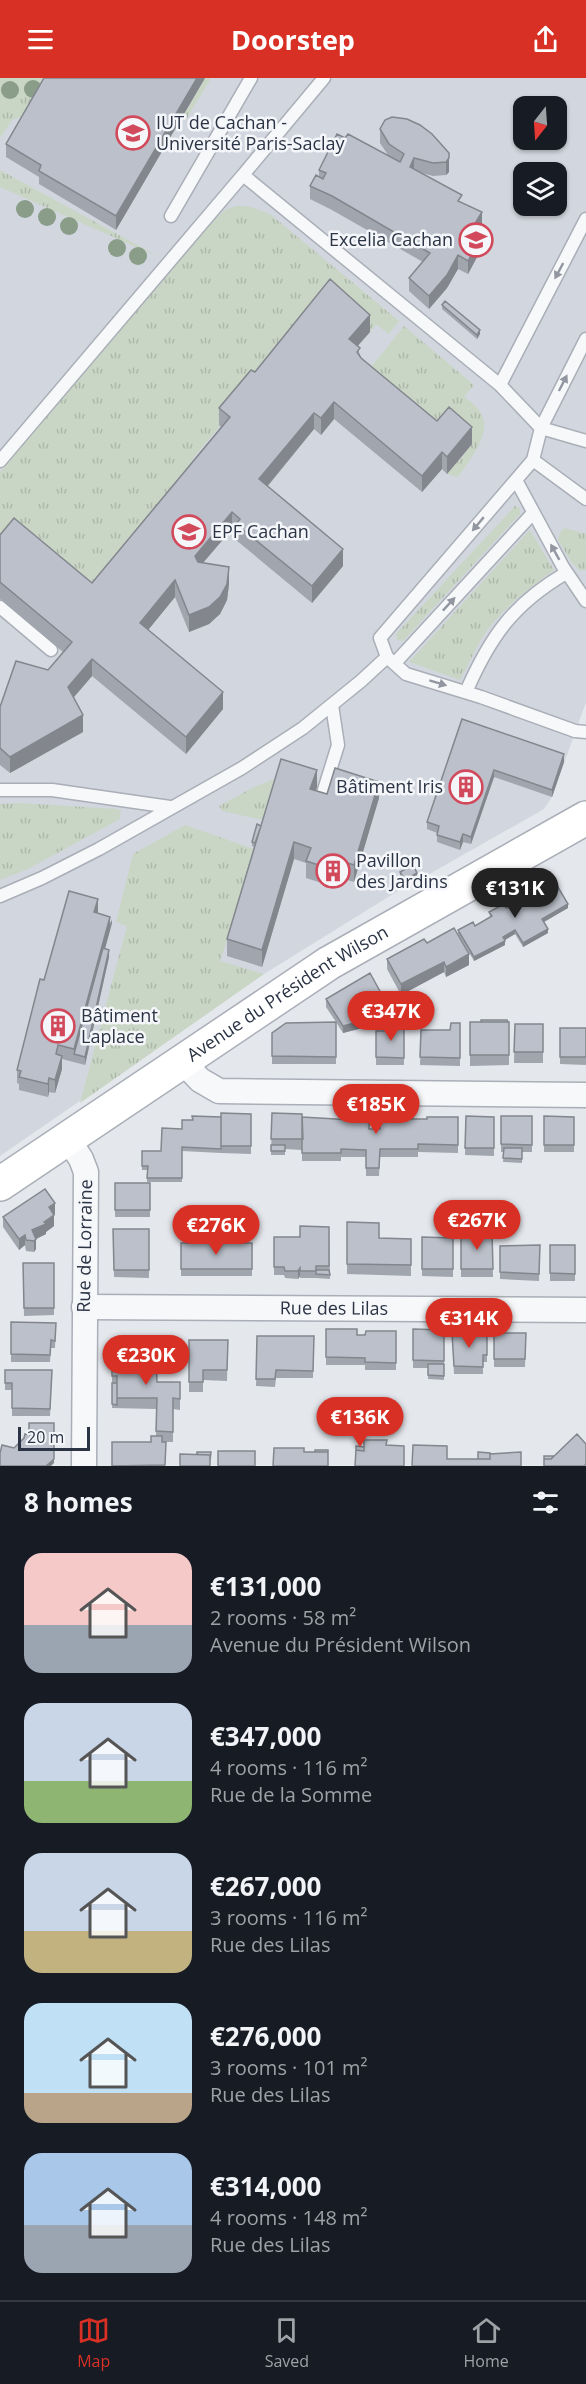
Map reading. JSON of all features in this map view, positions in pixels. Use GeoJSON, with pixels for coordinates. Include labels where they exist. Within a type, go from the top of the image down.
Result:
{"type":"FeatureCollection","features":[{"type":"Feature","properties":{"kind":"street","name":"Avenue du Président Wilson"},"geometry":{"type":"LineString","coordinates":[[0,1184],[329,963],[586,818]]}},
{"type":"Feature","properties":{"kind":"street"},"geometry":{"type":"LineString","coordinates":[[183,1062],[200,1080],[219,1091],[586,1095]]}},
{"type":"Feature","properties":{"kind":"street","name":"Rue de Lorraine"},"geometry":{"type":"LineString","coordinates":[[68,1138],[81,1158],[86,1172],[84,1466]]}},
{"type":"Feature","properties":{"kind":"street","name":"Rue des Lilas"},"geometry":{"type":"LineString","coordinates":[[84,1306],[586,1310]]}},
{"type":"Feature","properties":{"kind":"lane"},"geometry":{"type":"LineString","coordinates":[[171,216],[251,78]]}},
{"type":"Feature","properties":{"kind":"lane"},"geometry":{"type":"LineString","coordinates":[[0,462],[324,78]]}},
{"type":"Feature","properties":{"kind":"lane"},"geometry":{"type":"LineString","coordinates":[[243,175],[500,385],[541,428],[586,441]]}},
{"type":"Feature","properties":{"kind":"lane"},"geometry":{"type":"LineString","coordinates":[[500,385],[586,219]]}},
{"type":"Feature","properties":{"kind":"lane"},"geometry":{"type":"LineString","coordinates":[[586,339],[541,428],[533,459],[380,638],[391,660],[406,674],[466,692],[575,731],[586,732]]}},
{"type":"Feature","properties":{"kind":"lane"},"geometry":{"type":"LineString","coordinates":[[533,459],[586,499]]}},
{"type":"Feature","properties":{"kind":"lane"},"geometry":{"type":"LineString","coordinates":[[516,480],[566,573],[578,586],[586,601]]}},
{"type":"Feature","properties":{"kind":"lane"},"geometry":{"type":"LineString","coordinates":[[0,896],[99,849],[242,768],[303,728],[391,660],[533,513]]}},
{"type":"Feature","properties":{"kind":"lane"},"geometry":{"type":"LineString","coordinates":[[466,692],[479,660],[495,635],[517,609],[566,573]]}},
{"type":"Feature","properties":{"kind":"lane"},"geometry":{"type":"LineString","coordinates":[[0,607],[51,650]]}},
{"type":"Feature","properties":{"kind":"lane"},"geometry":{"type":"LineString","coordinates":[[319,806],[338,745],[332,705]]}},
{"type":"Feature","properties":{"kind":"lane"},"geometry":{"type":"LineString","coordinates":[[0,790],[52,790],[170,807]]}},
{"type":"Feature","properties":{"kind":"shaded area"},"geometry":{"type":"Polygon","coordinates":[[[0,78],[586,78],[586,702],[552,797],[544,809],[419,880],[417,877],[405,883],[406,886],[264,974],[0,1156],[0,78]]]}},
{"type":"Feature","properties":{"kind":"green space"},"geometry":{"type":"Polygon","coordinates":[[[0,78],[52,78],[28,119],[21,117],[12,120],[0,138],[0,78]]]}},
{"type":"Feature","properties":{"kind":"green space"},"geometry":{"type":"Polygon","coordinates":[[[205,78],[211,78],[186,120],[181,119],[205,78]]]}},
{"type":"Feature","properties":{"kind":"green space"},"geometry":{"type":"Polygon","coordinates":[[[0,170],[159,257],[0,187],[0,170]]]}},
{"type":"Feature","properties":{"kind":"green space"},"geometry":{"type":"Polygon","coordinates":[[[236,206],[248,206],[270,214],[399,321],[389,334],[376,324],[370,332],[330,296],[193,458],[197,461],[90,585],[0,538],[0,472],[200,234],[225,210],[236,206]]]}},
{"type":"Feature","properties":{"kind":"green space"},"geometry":{"type":"Polygon","coordinates":[[[404,326],[474,385],[464,397],[476,407],[483,417],[483,435],[458,477],[447,474],[472,443],[437,438],[368,371],[404,326]]]}},
{"type":"Feature","properties":{"kind":"green space"},"geometry":{"type":"Polygon","coordinates":[[[515,506],[520,508],[520,514],[403,641],[397,640],[396,634],[515,506]]]}},
{"type":"Feature","properties":{"kind":"green space"},"geometry":{"type":"Polygon","coordinates":[[[565,528],[586,534],[586,569],[581,571],[572,563],[558,540],[560,532],[565,528]]]}},
{"type":"Feature","properties":{"kind":"green space"},"geometry":{"type":"Polygon","coordinates":[[[530,530],[554,570],[497,618],[482,638],[460,680],[409,662],[530,530]]]}},
{"type":"Feature","properties":{"kind":"green space"},"geometry":{"type":"Polygon","coordinates":[[[281,776],[268,821],[222,811],[219,806],[252,788],[281,776]]]}},
{"type":"Feature","properties":{"kind":"green space"},"geometry":{"type":"Polygon","coordinates":[[[19,803],[121,811],[120,819],[28,869],[0,880],[0,804],[19,803]]]}},
{"type":"Feature","properties":{"kind":"green space"},"geometry":{"type":"Polygon","coordinates":[[[185,825],[257,850],[220,961],[264,974],[80,1103],[127,926],[116,922],[133,854],[185,825]]]}},
{"type":"Feature","properties":{"kind":"building"},"geometry":{"type":"Polygon","coordinates":[[[44,78],[197,78],[116,216],[39,171],[41,165],[6,144],[44,78]]]}},
{"type":"Feature","properties":{"kind":"building"},"geometry":{"type":"Polygon","coordinates":[[[392,117],[407,119],[420,125],[432,134],[449,153],[446,162],[433,163],[414,158],[410,167],[462,195],[458,201],[482,212],[474,225],[484,231],[468,261],[458,255],[447,275],[429,296],[409,278],[430,253],[332,196],[310,186],[316,175],[323,179],[326,173],[319,170],[337,134],[345,138],[348,134],[400,162],[404,154],[389,144],[380,129],[385,120],[392,117]]]}},
{"type":"Feature","properties":{"kind":"building","name":"EPF Cachan"},"geometry":{"type":"Polygon","coordinates":[[[330,279],[370,315],[349,339],[360,348],[357,352],[361,358],[437,421],[449,407],[472,427],[447,457],[442,452],[422,476],[334,402],[321,418],[314,413],[259,479],[343,549],[312,586],[236,524],[240,519],[232,512],[195,556],[198,562],[229,567],[227,584],[220,597],[209,607],[189,615],[175,580],[140,623],[223,692],[186,737],[92,659],[68,687],[83,715],[10,757],[0,748],[0,707],[16,661],[48,670],[72,642],[0,582],[0,535],[14,518],[92,583],[230,417],[219,408],[251,370],[255,372],[330,279]]]}},
{"type":"Feature","properties":{"kind":"building"},"geometry":{"type":"Polygon","coordinates":[[[445,301],[480,330],[477,335],[442,305],[445,301]]]}},
{"type":"Feature","properties":{"kind":"building","name":"Bâtiment Iris"},"geometry":{"type":"Polygon","coordinates":[[[462,719],[564,754],[552,790],[494,770],[471,837],[463,834],[460,842],[437,835],[439,826],[427,822],[462,719]]]}},
{"type":"Feature","properties":{"kind":"building","name":"Pavillon des Jardins"},"geometry":{"type":"Polygon","coordinates":[[[281,759],[317,770],[310,789],[327,794],[335,768],[379,782],[354,865],[341,861],[338,871],[306,861],[311,848],[294,842],[262,950],[227,939],[281,759]]]}},
{"type":"Feature","properties":{"kind":"building"},"geometry":{"type":"Polygon","coordinates":[[[257,824],[261,826],[255,843],[252,842],[257,824]]]}},
{"type":"Feature","properties":{"kind":"building"},"geometry":{"type":"Polygon","coordinates":[[[413,865],[417,873],[405,880],[400,872],[413,865]]]}},
{"type":"Feature","properties":{"kind":"building"},"geometry":{"type":"Polygon","coordinates":[[[544,881],[546,887],[555,882],[568,904],[542,919],[548,929],[523,943],[515,930],[503,937],[505,941],[474,957],[458,930],[473,922],[475,926],[492,916],[489,912],[504,904],[506,908],[529,896],[527,892],[544,881]]]}},
{"type":"Feature","properties":{"kind":"building","name":"Bâtiment Laplace"},"geometry":{"type":"Polygon","coordinates":[[[69,891],[98,899],[94,912],[110,917],[74,1049],[58,1045],[56,1054],[62,1056],[55,1080],[49,1078],[48,1084],[19,1077],[21,1071],[17,1070],[40,979],[44,980],[69,891]]]}},
{"type":"Feature","properties":{"kind":"building"},"geometry":{"type":"Polygon","coordinates":[[[454,928],[469,954],[446,967],[444,962],[401,984],[387,959],[424,939],[427,943],[454,928]]]}},
{"type":"Feature","properties":{"kind":"building"},"geometry":{"type":"Polygon","coordinates":[[[103,948],[109,950],[85,1057],[74,1054],[103,948]]]}},
{"type":"Feature","properties":{"kind":"building"},"geometry":{"type":"Polygon","coordinates":[[[370,973],[382,995],[359,1008],[366,1020],[343,1026],[326,999],[370,973]]]}},
{"type":"Feature","properties":{"kind":"building"},"geometry":{"type":"Polygon","coordinates":[[[481,1020],[507,1020],[508,1022],[481,1022],[481,1020]]]}},
{"type":"Feature","properties":{"kind":"building"},"geometry":{"type":"Polygon","coordinates":[[[336,1022],[336,1057],[272,1056],[272,1033],[286,1023],[336,1022]]]}},
{"type":"Feature","properties":{"kind":"building"},"geometry":{"type":"Polygon","coordinates":[[[470,1022],[509,1022],[509,1055],[470,1055],[470,1022]]]}},
{"type":"Feature","properties":{"kind":"building"},"geometry":{"type":"Polygon","coordinates":[[[391,1023],[404,1023],[404,1058],[376,1057],[376,1031],[391,1031],[391,1023]]]}},
{"type":"Feature","properties":{"kind":"building"},"geometry":{"type":"Polygon","coordinates":[[[451,1023],[460,1023],[460,1058],[420,1057],[421,1030],[450,1030],[451,1023]]]}},
{"type":"Feature","properties":{"kind":"building"},"geometry":{"type":"Polygon","coordinates":[[[515,1024],[543,1024],[543,1052],[514,1052],[515,1024]]]}},
{"type":"Feature","properties":{"kind":"building"},"geometry":{"type":"Polygon","coordinates":[[[560,1028],[586,1028],[586,1057],[560,1057],[560,1028]]]}},
{"type":"Feature","properties":{"kind":"building"},"geometry":{"type":"Polygon","coordinates":[[[221,1113],[251,1114],[251,1146],[221,1146],[221,1113]]]}},
{"type":"Feature","properties":{"kind":"building"},"geometry":{"type":"Polygon","coordinates":[[[272,1113],[302,1114],[303,1139],[271,1139],[272,1113]]]}},
{"type":"Feature","properties":{"kind":"building"},"geometry":{"type":"Polygon","coordinates":[[[192,1116],[221,1117],[221,1149],[182,1147],[182,1178],[147,1178],[148,1166],[142,1166],[142,1151],[161,1151],[162,1128],[182,1129],[182,1120],[193,1120],[192,1116]]]}},
{"type":"Feature","properties":{"kind":"building"},"geometry":{"type":"Polygon","coordinates":[[[466,1116],[494,1117],[494,1148],[465,1148],[466,1116]]]}},
{"type":"Feature","properties":{"kind":"building"},"geometry":{"type":"Polygon","coordinates":[[[501,1116],[532,1116],[532,1145],[501,1144],[501,1116]]]}},
{"type":"Feature","properties":{"kind":"building"},"geometry":{"type":"Polygon","coordinates":[[[544,1116],[574,1117],[574,1145],[544,1145],[544,1116]]]}},
{"type":"Feature","properties":{"kind":"building"},"geometry":{"type":"Polygon","coordinates":[[[302,1117],[369,1121],[369,1129],[380,1129],[380,1119],[458,1117],[458,1145],[418,1144],[418,1149],[380,1149],[379,1168],[366,1168],[366,1150],[341,1149],[341,1153],[302,1153],[302,1117]]]}},
{"type":"Feature","properties":{"kind":"building"},"geometry":{"type":"Polygon","coordinates":[[[271,1145],[285,1145],[285,1151],[271,1151],[271,1145]]]}},
{"type":"Feature","properties":{"kind":"building"},"geometry":{"type":"Polygon","coordinates":[[[504,1148],[522,1148],[522,1159],[503,1158],[504,1148]]]}},
{"type":"Feature","properties":{"kind":"building"},"geometry":{"type":"Polygon","coordinates":[[[115,1183],[150,1183],[150,1210],[115,1210],[115,1183]]]}},
{"type":"Feature","properties":{"kind":"building"},"geometry":{"type":"Polygon","coordinates":[[[45,1189],[55,1203],[49,1207],[54,1215],[44,1222],[46,1224],[32,1230],[36,1239],[34,1241],[26,1240],[25,1235],[19,1239],[3,1217],[45,1189]]]}},
{"type":"Feature","properties":{"kind":"building"},"geometry":{"type":"Polygon","coordinates":[[[347,1222],[379,1223],[379,1238],[411,1239],[411,1265],[347,1264],[347,1222]]]}},
{"type":"Feature","properties":{"kind":"building"},"geometry":{"type":"Polygon","coordinates":[[[300,1226],[329,1227],[329,1266],[316,1266],[316,1271],[300,1271],[300,1268],[298,1271],[285,1271],[284,1267],[274,1267],[274,1237],[300,1237],[300,1226]]]}},
{"type":"Feature","properties":{"kind":"building"},"geometry":{"type":"Polygon","coordinates":[[[113,1229],[149,1229],[149,1270],[114,1270],[113,1229]]]}},
{"type":"Feature","properties":{"kind":"building"},"geometry":{"type":"Polygon","coordinates":[[[461,1233],[492,1233],[493,1269],[461,1269],[461,1233]]]}},
{"type":"Feature","properties":{"kind":"building"},"geometry":{"type":"Polygon","coordinates":[[[422,1237],[453,1238],[453,1269],[422,1269],[422,1237]]]}},
{"type":"Feature","properties":{"kind":"building"},"geometry":{"type":"Polygon","coordinates":[[[194,1241],[208,1241],[208,1243],[194,1243],[194,1241]]]}},
{"type":"Feature","properties":{"kind":"building"},"geometry":{"type":"Polygon","coordinates":[[[181,1243],[252,1243],[252,1269],[181,1269],[181,1243]]]}},
{"type":"Feature","properties":{"kind":"building"},"geometry":{"type":"Polygon","coordinates":[[[540,1245],[539,1274],[500,1272],[500,1246],[540,1245]]]}},
{"type":"Feature","properties":{"kind":"building"},"geometry":{"type":"Polygon","coordinates":[[[550,1245],[575,1245],[575,1274],[550,1273],[550,1245]]]}},
{"type":"Feature","properties":{"kind":"building"},"geometry":{"type":"Polygon","coordinates":[[[23,1263],[54,1263],[54,1308],[24,1308],[23,1263]]]}},
{"type":"Feature","properties":{"kind":"building"},"geometry":{"type":"Polygon","coordinates":[[[316,1270],[329,1270],[330,1275],[316,1274],[316,1270]]]}},
{"type":"Feature","properties":{"kind":"building"},"geometry":{"type":"Polygon","coordinates":[[[11,1322],[56,1323],[55,1341],[51,1340],[50,1355],[11,1354],[11,1322]]]}},
{"type":"Feature","properties":{"kind":"building"},"geometry":{"type":"Polygon","coordinates":[[[326,1329],[357,1329],[357,1335],[365,1335],[366,1331],[396,1331],[396,1363],[365,1362],[365,1358],[326,1357],[326,1329]]]}},
{"type":"Feature","properties":{"kind":"building"},"geometry":{"type":"Polygon","coordinates":[[[413,1329],[444,1330],[444,1361],[413,1360],[413,1329]]]}},
{"type":"Feature","properties":{"kind":"building"},"geometry":{"type":"Polygon","coordinates":[[[452,1333],[487,1333],[487,1355],[483,1355],[483,1367],[454,1366],[452,1333]]]}},
{"type":"Feature","properties":{"kind":"building"},"geometry":{"type":"Polygon","coordinates":[[[494,1333],[526,1333],[525,1359],[494,1359],[494,1333]]]}},
{"type":"Feature","properties":{"kind":"building"},"geometry":{"type":"Polygon","coordinates":[[[257,1336],[314,1336],[313,1371],[276,1370],[275,1379],[256,1379],[257,1336]]]}},
{"type":"Feature","properties":{"kind":"building"},"geometry":{"type":"Polygon","coordinates":[[[189,1340],[228,1340],[227,1370],[203,1370],[203,1382],[189,1382],[189,1340]]]}},
{"type":"Feature","properties":{"kind":"building"},"geometry":{"type":"Polygon","coordinates":[[[112,1356],[156,1356],[157,1382],[180,1382],[180,1399],[173,1398],[173,1432],[156,1431],[157,1398],[117,1398],[117,1376],[112,1376],[112,1356]]]}},
{"type":"Feature","properties":{"kind":"building"},"geometry":{"type":"Polygon","coordinates":[[[428,1364],[444,1364],[444,1376],[428,1375],[428,1364]]]}},
{"type":"Feature","properties":{"kind":"building"},"geometry":{"type":"Polygon","coordinates":[[[5,1370],[52,1370],[50,1409],[12,1408],[12,1383],[5,1383],[5,1370]]]}},
{"type":"Feature","properties":{"kind":"building"},"geometry":{"type":"Polygon","coordinates":[[[112,1383],[117,1383],[117,1405],[112,1404],[112,1383]]]}},
{"type":"Feature","properties":{"kind":"building"},"geometry":{"type":"Polygon","coordinates":[[[29,1423],[54,1423],[54,1459],[46,1466],[0,1466],[2,1445],[14,1448],[25,1434],[29,1435],[29,1423]]]}},
{"type":"Feature","properties":{"kind":"building"},"geometry":{"type":"Polygon","coordinates":[[[577,1434],[586,1444],[586,1464],[584,1466],[544,1466],[544,1459],[551,1459],[577,1434]]]}},
{"type":"Feature","properties":{"kind":"building"},"geometry":{"type":"Polygon","coordinates":[[[151,1436],[162,1436],[162,1442],[166,1442],[165,1465],[112,1466],[112,1442],[151,1442],[151,1436]]]}},
{"type":"Feature","properties":{"kind":"building"},"geometry":{"type":"Polygon","coordinates":[[[364,1440],[387,1440],[386,1445],[404,1446],[404,1466],[355,1466],[356,1450],[364,1451],[364,1440]]]}},
{"type":"Feature","properties":{"kind":"building"},"geometry":{"type":"Polygon","coordinates":[[[413,1445],[447,1446],[447,1459],[490,1459],[490,1454],[521,1452],[521,1466],[412,1466],[413,1445]]]}},
{"type":"Feature","properties":{"kind":"building"},"geometry":{"type":"Polygon","coordinates":[[[356,1446],[364,1447],[364,1451],[356,1450],[356,1446]]]}},
{"type":"Feature","properties":{"kind":"building"},"geometry":{"type":"Polygon","coordinates":[[[274,1448],[304,1448],[304,1452],[328,1452],[328,1466],[273,1466],[274,1448]]]}},
{"type":"Feature","properties":{"kind":"building"},"geometry":{"type":"Polygon","coordinates":[[[315,1450],[328,1450],[328,1452],[315,1452],[315,1450]]]}},
{"type":"Feature","properties":{"kind":"building"},"geometry":{"type":"Polygon","coordinates":[[[218,1451],[255,1451],[255,1466],[218,1466],[218,1451]]]}},
{"type":"Feature","properties":{"kind":"building"},"geometry":{"type":"Polygon","coordinates":[[[197,1452],[211,1452],[210,1461],[210,1455],[197,1455],[197,1452]]]}},
{"type":"Feature","properties":{"kind":"building"},"geometry":{"type":"Polygon","coordinates":[[[478,1452],[490,1453],[490,1459],[478,1459],[478,1452]]]}},
{"type":"Feature","properties":{"kind":"building"},"geometry":{"type":"Polygon","coordinates":[[[180,1454],[210,1455],[210,1466],[180,1466],[180,1454]]]}},
{"type":"Feature","properties":{"kind":"building"},"geometry":{"type":"Polygon","coordinates":[[[544,1456],[554,1456],[551,1459],[544,1459],[544,1456]]]}},
{"type":"Feature","properties":{"kind":"place","name":"IUT de Cachan - Université Paris-Saclay"},"geometry":{"type":"Point","coordinates":[133,133]}},
{"type":"Feature","properties":{"kind":"place","name":"Excelia Cachan"},"geometry":{"type":"Point","coordinates":[476,240]}},
{"type":"Feature","properties":{"kind":"place","name":"EPF Cachan"},"geometry":{"type":"Point","coordinates":[189,532]}},
{"type":"Feature","properties":{"kind":"place","name":"Bâtiment Iris"},"geometry":{"type":"Point","coordinates":[466,787]}},
{"type":"Feature","properties":{"kind":"place","name":"Pavillon des Jardins"},"geometry":{"type":"Point","coordinates":[333,871]}},
{"type":"Feature","properties":{"kind":"place","name":"Bâtiment Laplace"},"geometry":{"type":"Point","coordinates":[58,1026]}}]}
